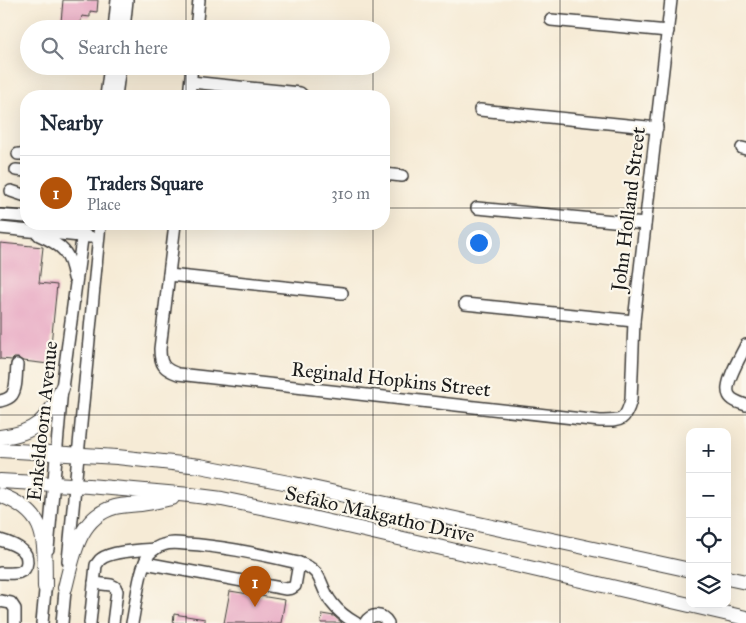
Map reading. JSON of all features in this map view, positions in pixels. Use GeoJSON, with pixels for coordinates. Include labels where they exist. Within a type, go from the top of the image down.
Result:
{"type":"FeatureCollection","features":[{"type":"Feature","properties":{"kind":"main road"},"geometry":{"type":"LineString","coordinates":[[0,437],[21,433],[40,423],[55,405],[62,388]]}},
{"type":"Feature","properties":{"kind":"main road","name":"Sefako Makgatho Drive"},"geometry":{"type":"LineString","coordinates":[[0,450],[142,459],[200,466],[294,484],[686,569]]}},
{"type":"Feature","properties":{"kind":"main road","name":"Sefako Makgatho Drive"},"geometry":{"type":"LineString","coordinates":[[0,481],[75,485],[222,499],[746,618]]}},
{"type":"Feature","properties":{"kind":"main road"},"geometry":{"type":"LineString","coordinates":[[0,495],[25,507],[38,523],[44,546],[45,587]]}},
{"type":"Feature","properties":{"kind":"main road"},"geometry":{"type":"LineString","coordinates":[[65,588],[80,538],[87,524],[95,517],[116,507],[190,495]]}},
{"type":"Feature","properties":{"kind":"main road"},"geometry":{"type":"LineString","coordinates":[[731,579],[746,582]]}},
{"type":"Feature","properties":{"kind":"street"},"geometry":{"type":"LineString","coordinates":[[115,20],[117,0]]}},
{"type":"Feature","properties":{"kind":"street"},"geometry":{"type":"LineString","coordinates":[[125,20],[128,0]]}},
{"type":"Feature","properties":{"kind":"street"},"geometry":{"type":"LineString","coordinates":[[197,20],[199,0]]}},
{"type":"Feature","properties":{"kind":"street","name":"John Holland Street"},"geometry":{"type":"LineString","coordinates":[[621,420],[625,416],[631,400],[634,321],[671,0]]}},
{"type":"Feature","properties":{"kind":"street"},"geometry":{"type":"LineString","coordinates":[[551,20],[668,31]]}},
{"type":"Feature","properties":{"kind":"street"},"geometry":{"type":"LineString","coordinates":[[107,90],[109,75]]}},
{"type":"Feature","properties":{"kind":"street"},"geometry":{"type":"LineString","coordinates":[[117,90],[119,75]]}},
{"type":"Feature","properties":{"kind":"street"},"geometry":{"type":"LineString","coordinates":[[190,90],[191,75]]}},
{"type":"Feature","properties":{"kind":"street"},"geometry":{"type":"LineString","coordinates":[[191,82],[270,90]]}},
{"type":"Feature","properties":{"kind":"street"},"geometry":{"type":"LineString","coordinates":[[480,110],[657,128]]}},
{"type":"Feature","properties":{"kind":"street"},"geometry":{"type":"LineString","coordinates":[[390,175],[402,176]]}},
{"type":"Feature","properties":{"kind":"street"},"geometry":{"type":"LineString","coordinates":[[11,191],[20,194]]}},
{"type":"Feature","properties":{"kind":"street"},"geometry":{"type":"LineString","coordinates":[[477,208],[645,224]]}},
{"type":"Feature","properties":{"kind":"street"},"geometry":{"type":"LineString","coordinates":[[0,215],[20,217]]}},
{"type":"Feature","properties":{"kind":"street"},"geometry":{"type":"LineString","coordinates":[[0,228],[98,238]]}},
{"type":"Feature","properties":{"kind":"street","name":"Enkeldoorn Avenue"},"geometry":{"type":"LineString","coordinates":[[42,623],[62,388],[84,230]]}},
{"type":"Feature","properties":{"kind":"street","name":"Enkeldoorn Avenue"},"geometry":{"type":"LineString","coordinates":[[62,623],[97,230]]}},
{"type":"Feature","properties":{"kind":"street"},"geometry":{"type":"LineString","coordinates":[[173,230],[169,275],[342,293]]}},
{"type":"Feature","properties":{"kind":"street"},"geometry":{"type":"LineString","coordinates":[[30,231],[55,242],[64,250],[72,264],[76,289]]}},
{"type":"Feature","properties":{"kind":"street","name":"Reginald Hopkins Street"},"geometry":{"type":"LineString","coordinates":[[169,275],[160,349],[161,363],[168,371],[178,374],[590,420],[621,420]]}},
{"type":"Feature","properties":{"kind":"street"},"geometry":{"type":"LineString","coordinates":[[465,304],[634,321]]}},
{"type":"Feature","properties":{"kind":"street"},"geometry":{"type":"LineString","coordinates":[[746,345],[728,388],[729,395],[734,400],[746,406]]}},
{"type":"Feature","properties":{"kind":"street"},"geometry":{"type":"LineString","coordinates":[[0,401],[10,398],[13,394],[17,365]]}},
{"type":"Feature","properties":{"kind":"street"},"geometry":{"type":"LineString","coordinates":[[0,540],[23,551],[27,564],[21,572],[0,572]]}},
{"type":"Feature","properties":{"kind":"street"},"geometry":{"type":"LineString","coordinates":[[132,623],[142,574],[149,554],[163,544],[172,543],[200,544],[306,565],[319,576],[331,602],[339,611],[356,623]]}},
{"type":"Feature","properties":{"kind":"street"},"geometry":{"type":"LineString","coordinates":[[0,549],[16,546]]}},
{"type":"Feature","properties":{"kind":"street"},"geometry":{"type":"LineString","coordinates":[[90,623],[96,565],[100,559],[122,553],[155,549]]}},
{"type":"Feature","properties":{"kind":"street"},"geometry":{"type":"LineString","coordinates":[[145,563],[286,589],[295,586],[299,563]]}},
{"type":"Feature","properties":{"kind":"street"},"geometry":{"type":"LineString","coordinates":[[94,583],[110,585],[115,587],[117,591],[113,623]]}},
{"type":"Feature","properties":{"kind":"street"},"geometry":{"type":"LineString","coordinates":[[0,601],[9,602],[14,606],[15,623]]}},
{"type":"Feature","properties":{"kind":"street"},"geometry":{"type":"LineString","coordinates":[[365,623],[370,617],[377,615],[384,617],[388,623]]}},
{"type":"Feature","properties":{"kind":"building"},"geometry":{"type":"Polygon","coordinates":[[[63,0],[98,0],[97,12],[90,11],[90,17],[82,16],[81,20],[61,20],[63,0]]]}},
{"type":"Feature","properties":{"kind":"building"},"geometry":{"type":"Polygon","coordinates":[[[0,243],[43,247],[39,283],[57,285],[49,364],[23,361],[18,358],[12,360],[0,359],[0,243]]]}},
{"type":"Feature","properties":{"kind":"building"},"geometry":{"type":"Polygon","coordinates":[[[230,591],[285,600],[281,623],[224,623],[230,591]]]}},
{"type":"Feature","properties":{"kind":"building"},"geometry":{"type":"Polygon","coordinates":[[[174,614],[205,619],[205,623],[173,623],[174,614]]]}},
{"type":"Feature","properties":{"kind":"building"},"geometry":{"type":"Polygon","coordinates":[[[322,614],[334,616],[342,623],[321,623],[322,614]]]}},
{"type":"Feature","properties":{"kind":"place","name":"Traders Square"},"geometry":{"type":"Point","coordinates":[255,607]}}]}
